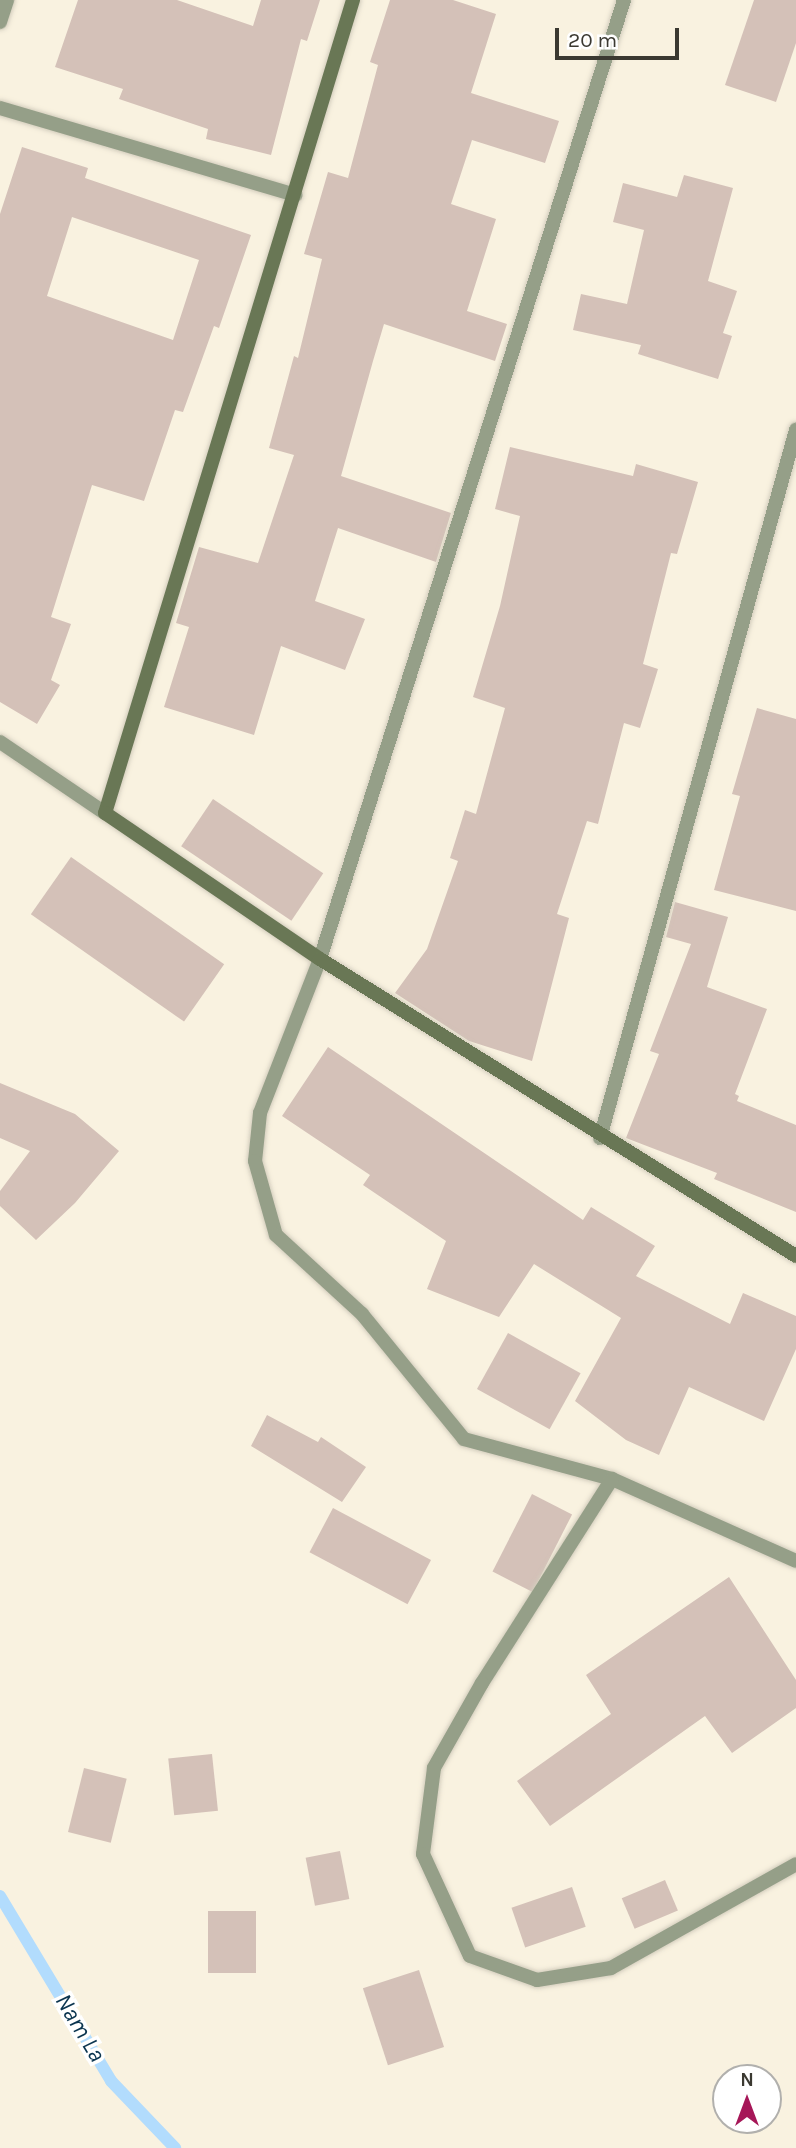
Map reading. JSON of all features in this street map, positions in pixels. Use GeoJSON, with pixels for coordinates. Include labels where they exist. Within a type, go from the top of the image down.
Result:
{"type":"FeatureCollection","features":[{"type":"Feature","properties":{"kind":"main road"},"geometry":{"type":"LineString","coordinates":[[353,0],[105,813],[320,959],[600,1138],[796,1256]]}},
{"type":"Feature","properties":{"kind":"street"},"geometry":{"type":"LineString","coordinates":[[0,22],[7,0]]}},
{"type":"Feature","properties":{"kind":"street"},"geometry":{"type":"LineString","coordinates":[[624,0],[320,959],[260,1113],[255,1161],[276,1235],[362,1314],[464,1439],[612,1479],[796,1561]]}},
{"type":"Feature","properties":{"kind":"street"},"geometry":{"type":"LineString","coordinates":[[0,108],[295,194]]}},
{"type":"Feature","properties":{"kind":"street"},"geometry":{"type":"LineString","coordinates":[[600,1138],[796,430]]}},
{"type":"Feature","properties":{"kind":"street"},"geometry":{"type":"LineString","coordinates":[[0,742],[105,813]]}},
{"type":"Feature","properties":{"kind":"street"},"geometry":{"type":"LineString","coordinates":[[612,1479],[482,1683],[434,1768],[422,1854],[470,1956],[537,1980],[611,1968],[796,1864]]}},
{"type":"Feature","properties":{"kind":"building"},"geometry":{"type":"Polygon","coordinates":[[[78,0],[177,0],[253,26],[261,0],[320,0],[307,41],[301,39],[271,155],[206,139],[208,129],[119,99],[123,89],[55,67],[78,0]]]}},
{"type":"Feature","properties":{"kind":"building"},"geometry":{"type":"Polygon","coordinates":[[[390,0],[453,0],[496,14],[471,93],[559,121],[545,163],[472,140],[451,204],[496,219],[467,311],[507,324],[495,361],[384,324],[373,361],[341,476],[451,513],[436,562],[338,528],[315,601],[365,619],[345,670],[281,646],[254,735],[164,707],[189,627],[176,623],[199,547],[258,563],[294,455],[269,448],[294,356],[298,358],[322,259],[304,254],[328,172],[348,178],[378,65],[370,62],[390,0]]]}},
{"type":"Feature","properties":{"kind":"building"},"geometry":{"type":"Polygon","coordinates":[[[754,0],[796,0],[796,43],[776,102],[725,85],[754,0]]]}},
{"type":"Feature","properties":{"kind":"building"},"geometry":{"type":"Polygon","coordinates":[[[22,147],[88,168],[85,178],[251,235],[219,328],[214,326],[183,412],[175,410],[144,501],[92,485],[51,617],[71,624],[51,680],[60,685],[37,724],[0,702],[0,214],[22,147]],[[72,217],[47,296],[173,340],[199,260],[72,217]]]}},
{"type":"Feature","properties":{"kind":"building"},"geometry":{"type":"Polygon","coordinates":[[[684,175],[733,188],[708,281],[737,291],[723,333],[732,336],[718,379],[638,354],[641,345],[573,330],[581,294],[627,304],[644,230],[613,222],[623,183],[677,197],[684,175]]]}},
{"type":"Feature","properties":{"kind":"building"},"geometry":{"type":"Polygon","coordinates":[[[510,447],[633,476],[636,464],[698,482],[677,554],[671,553],[643,664],[658,669],[640,728],[624,723],[598,824],[587,821],[557,914],[569,918],[532,1061],[469,1041],[395,993],[427,949],[458,861],[450,858],[465,810],[476,814],[505,708],[473,697],[500,606],[520,516],[495,509],[510,447]]]}},
{"type":"Feature","properties":{"kind":"building"},"geometry":{"type":"Polygon","coordinates":[[[757,708],[796,719],[796,911],[714,890],[740,796],[732,794],[757,708]]]}},
{"type":"Feature","properties":{"kind":"building"},"geometry":{"type":"Polygon","coordinates":[[[213,799],[323,873],[291,921],[181,846],[213,799]]]}},
{"type":"Feature","properties":{"kind":"building"},"geometry":{"type":"Polygon","coordinates":[[[71,857],[224,964],[184,1022],[31,914],[71,857]]]}},
{"type":"Feature","properties":{"kind":"building"},"geometry":{"type":"Polygon","coordinates":[[[675,902],[728,917],[707,987],[767,1009],[735,1094],[739,1096],[737,1101],[796,1125],[796,1212],[714,1179],[717,1173],[626,1138],[659,1054],[650,1051],[691,944],[666,937],[675,902]]]}},
{"type":"Feature","properties":{"kind":"building"},"geometry":{"type":"Polygon","coordinates":[[[328,1047],[583,1220],[591,1207],[655,1246],[636,1276],[730,1324],[743,1293],[796,1316],[796,1349],[764,1421],[689,1387],[659,1455],[626,1440],[575,1401],[621,1318],[534,1264],[499,1317],[427,1289],[446,1241],[363,1185],[370,1175],[282,1116],[328,1047]]]}},
{"type":"Feature","properties":{"kind":"building"},"geometry":{"type":"Polygon","coordinates":[[[0,1083],[75,1114],[119,1151],[75,1203],[36,1240],[0,1206],[0,1191],[30,1151],[0,1138],[0,1083]]]}},
{"type":"Feature","properties":{"kind":"building"},"geometry":{"type":"Polygon","coordinates":[[[508,1333],[581,1373],[550,1429],[477,1389],[508,1333]]]}},
{"type":"Feature","properties":{"kind":"building"},"geometry":{"type":"Polygon","coordinates":[[[267,1415],[318,1442],[321,1437],[366,1467],[342,1502],[251,1446],[267,1415]]]}},
{"type":"Feature","properties":{"kind":"building"},"geometry":{"type":"Polygon","coordinates":[[[532,1494],[572,1514],[533,1592],[493,1572],[532,1494]]]}},
{"type":"Feature","properties":{"kind":"building"},"geometry":{"type":"Polygon","coordinates":[[[333,1508],[431,1560],[408,1604],[310,1552],[333,1508]]]}},
{"type":"Feature","properties":{"kind":"building"},"geometry":{"type":"Polygon","coordinates":[[[729,1577],[796,1680],[796,1708],[732,1753],[705,1716],[550,1826],[517,1781],[611,1714],[586,1675],[729,1577]]]}},
{"type":"Feature","properties":{"kind":"building"},"geometry":{"type":"Polygon","coordinates":[[[212,1754],[218,1811],[174,1815],[168,1759],[212,1754]]]}},
{"type":"Feature","properties":{"kind":"building"},"geometry":{"type":"Polygon","coordinates":[[[84,1768],[127,1779],[111,1843],[68,1832],[84,1768]]]}},
{"type":"Feature","properties":{"kind":"building"},"geometry":{"type":"Polygon","coordinates":[[[340,1851],[349,1899],[315,1906],[306,1858],[340,1851]]]}},
{"type":"Feature","properties":{"kind":"building"},"geometry":{"type":"Polygon","coordinates":[[[665,1880],[678,1910],[635,1929],[622,1898],[665,1880]]]}},
{"type":"Feature","properties":{"kind":"building"},"geometry":{"type":"Polygon","coordinates":[[[572,1887],[586,1927],[525,1948],[511,1908],[572,1887]]]}},
{"type":"Feature","properties":{"kind":"building"},"geometry":{"type":"Polygon","coordinates":[[[208,1911],[256,1911],[256,1973],[208,1973],[208,1911]]]}},
{"type":"Feature","properties":{"kind":"building"},"geometry":{"type":"Polygon","coordinates":[[[419,1970],[444,2047],[388,2065],[363,1988],[419,1970]]]}},
{"type":"Feature","properties":{"kind":"waterway","name":"Nam La"},"geometry":{"type":"LineString","coordinates":[[0,1896],[111,2081],[175,2148]]}}]}
